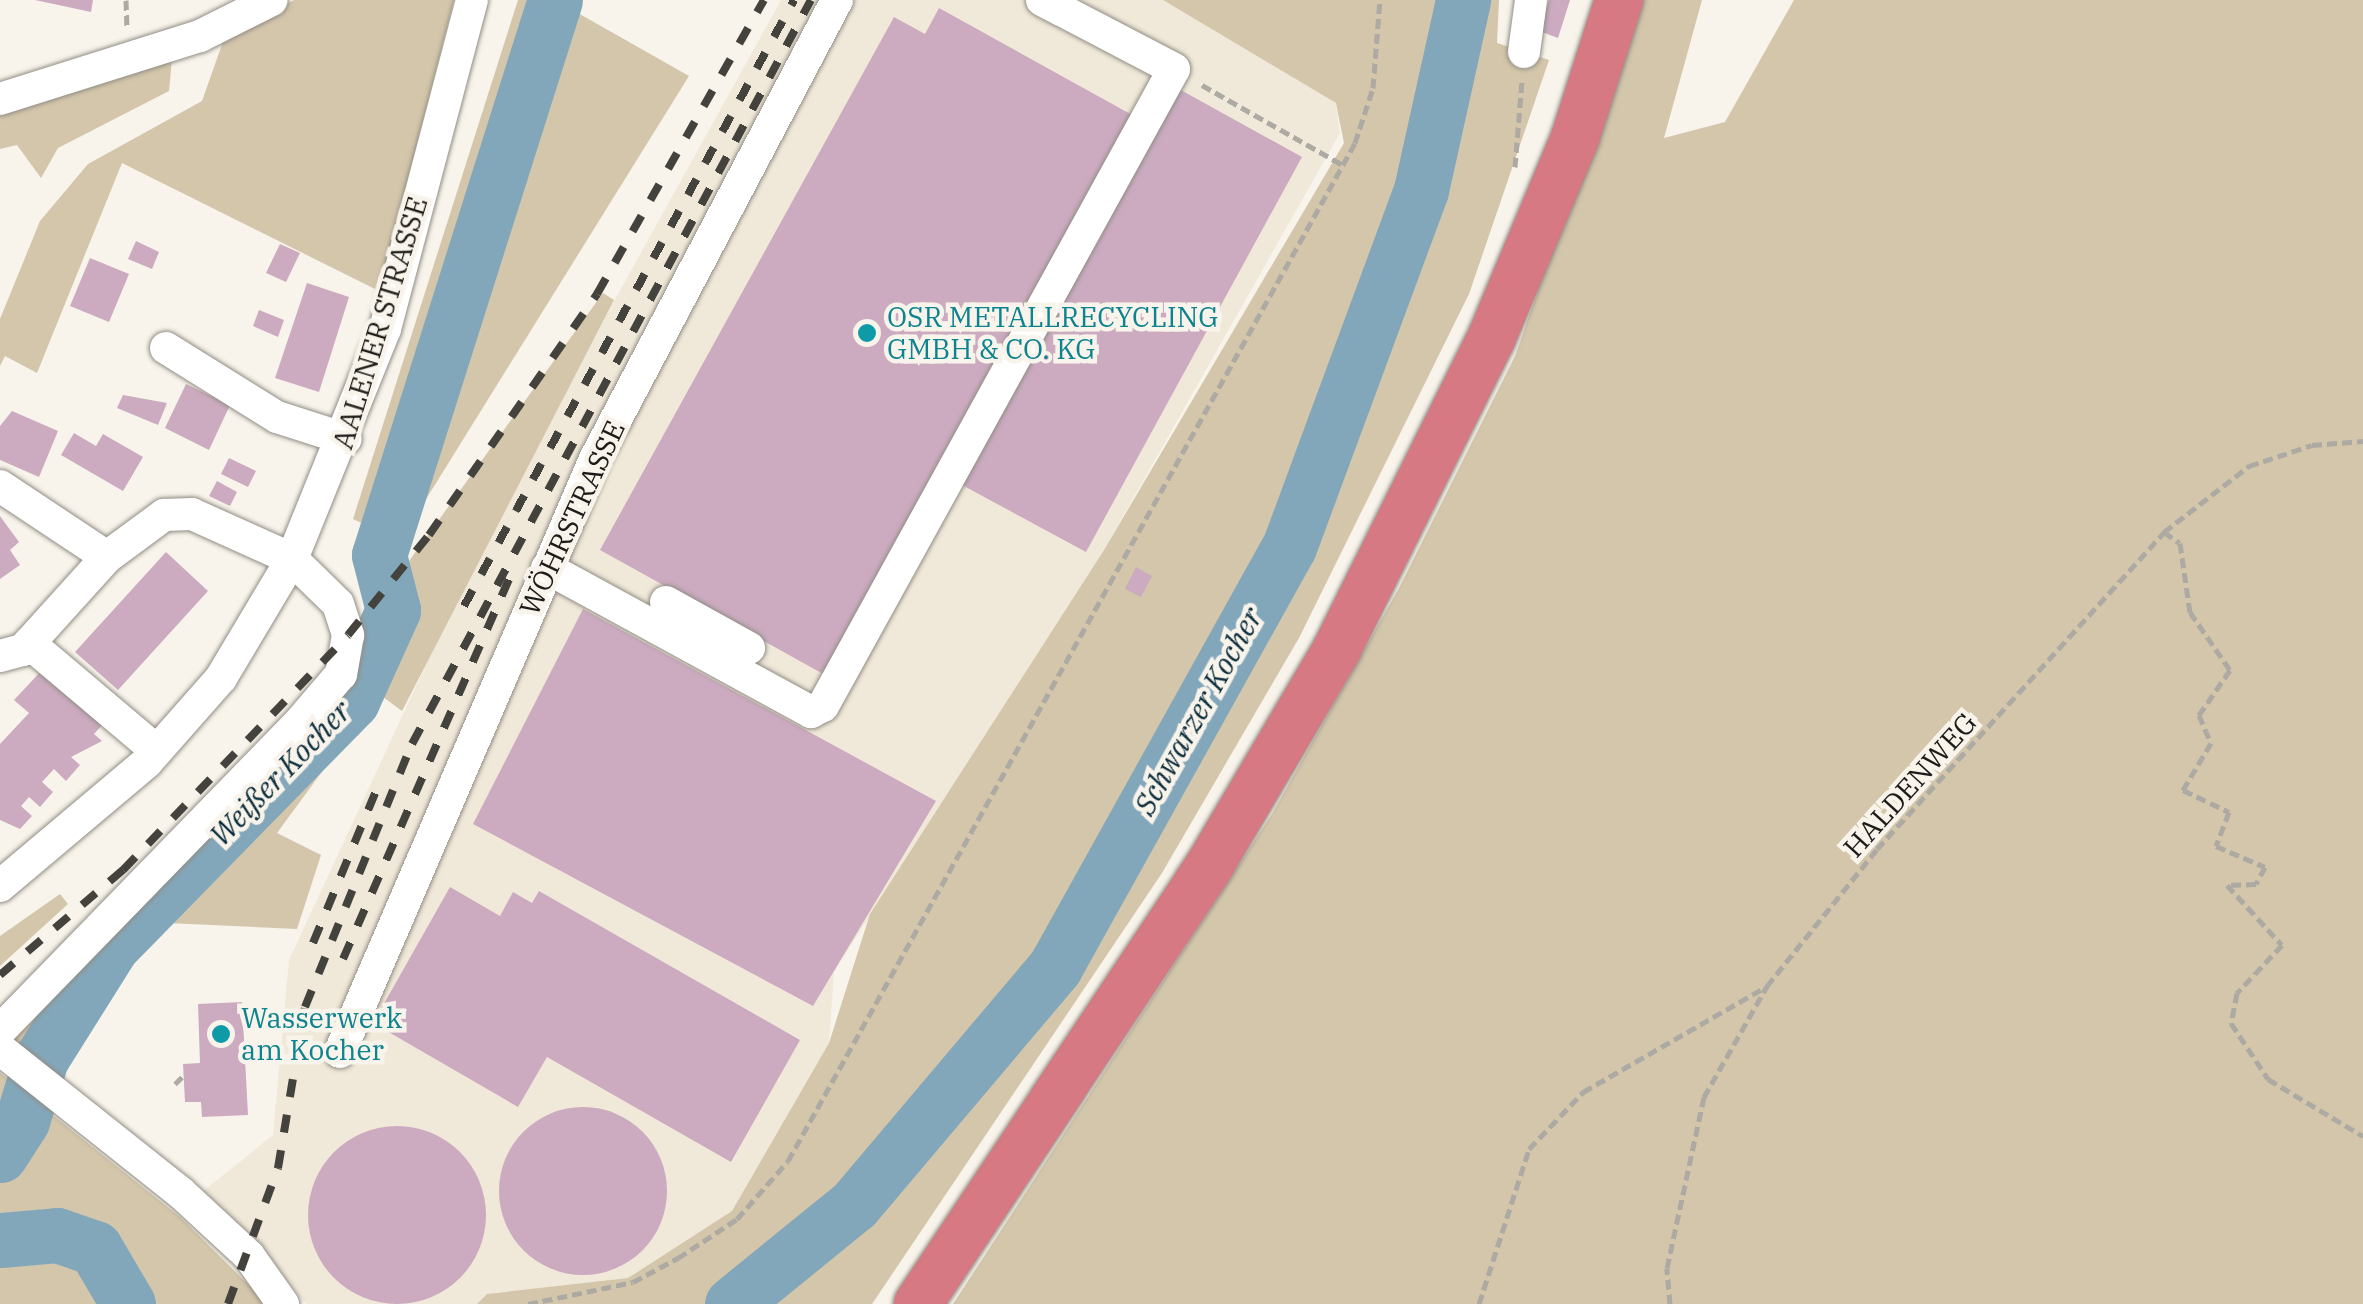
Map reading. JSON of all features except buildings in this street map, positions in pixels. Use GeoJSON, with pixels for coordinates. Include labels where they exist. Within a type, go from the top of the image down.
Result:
{"type":"FeatureCollection","features":[{"type":"Feature","properties":{"kind":"highway"},"geometry":{"type":"LineString","coordinates":[[918,1304],[1210,865],[1337,648],[1491,339],[1619,0]]}},
{"type":"Feature","properties":{"kind":"street"},"geometry":{"type":"LineString","coordinates":[[0,99],[200,36],[272,0]]}},
{"type":"Feature","properties":{"kind":"street","name":"AALENER STRASSE"},"geometry":{"type":"LineString","coordinates":[[0,886],[157,752],[221,678],[292,558],[346,439],[472,0]]}},
{"type":"Feature","properties":{"kind":"street","name":"WÖHRSTRASSE"},"geometry":{"type":"LineString","coordinates":[[340,1052],[546,568],[836,0]]}},
{"type":"Feature","properties":{"kind":"street"},"geometry":{"type":"LineString","coordinates":[[546,568],[811,712],[823,706],[1174,68],[1042,0]]}},
{"type":"Feature","properties":{"kind":"street"},"geometry":{"type":"LineString","coordinates":[[1524,52],[1531,0]]}},
{"type":"Feature","properties":{"kind":"street"},"geometry":{"type":"LineString","coordinates":[[166,348],[278,418],[346,439]]}},
{"type":"Feature","properties":{"kind":"street"},"geometry":{"type":"LineString","coordinates":[[0,486],[107,558]]}},
{"type":"Feature","properties":{"kind":"street"},"geometry":{"type":"LineString","coordinates":[[0,1030],[204,830],[341,674],[348,635],[338,604],[292,558],[192,514],[164,515],[107,558],[15,650],[157,752]]}},
{"type":"Feature","properties":{"kind":"street"},"geometry":{"type":"LineString","coordinates":[[666,602],[749,648]]}},
{"type":"Feature","properties":{"kind":"street"},"geometry":{"type":"LineString","coordinates":[[6,1055],[180,1192],[249,1256],[284,1304]]}},
{"type":"Feature","properties":{"kind":"path"},"geometry":{"type":"LineString","coordinates":[[528,1304],[633,1282],[678,1258],[737,1219],[788,1161],[1343,165],[1373,88],[1380,0]]}},
{"type":"Feature","properties":{"kind":"path"},"geometry":{"type":"LineString","coordinates":[[1516,167],[1524,52]]}},
{"type":"Feature","properties":{"kind":"path"},"geometry":{"type":"LineString","coordinates":[[1174,68],[1343,165]]}},
{"type":"Feature","properties":{"kind":"path","name":"HALDENWEG"},"geometry":{"type":"LineString","coordinates":[[1670,1304],[1667,1268],[1704,1097],[1767,986],[2164,532],[2249,466],[2312,445],[2363,441]]}},
{"type":"Feature","properties":{"kind":"path"},"geometry":{"type":"LineString","coordinates":[[2164,532],[2180,543],[2190,612],[2230,670],[2199,715],[2211,743],[2183,790],[2229,812],[2216,846],[2264,867],[2256,884],[2228,885],[2282,944],[2237,992],[2231,1023],[2268,1079],[2363,1136]]}},
{"type":"Feature","properties":{"kind":"path"},"geometry":{"type":"LineString","coordinates":[[1479,1304],[1528,1149],[1583,1092],[1767,986]]}},
{"type":"Feature","properties":{"kind":"path"},"geometry":{"type":"LineString","coordinates":[[174,1084],[184,1075]]}},
{"type":"Feature","properties":{"kind":"shaded area"},"geometry":{"type":"Polygon","coordinates":[[[294,0],[454,0],[379,291],[122,163],[37,373],[5,356],[0,366],[0,319],[40,221],[88,164],[202,101],[225,36],[294,0]]]}},
{"type":"Feature","properties":{"kind":"shaded area"},"geometry":{"type":"Polygon","coordinates":[[[518,0],[555,0],[689,76],[400,541],[353,519],[518,0]]]}},
{"type":"Feature","properties":{"kind":"shaded area"},"geometry":{"type":"Polygon","coordinates":[[[781,0],[1163,0],[1336,103],[1340,133],[1104,550],[834,972],[829,1043],[732,1211],[628,1278],[488,1294],[477,1304],[306,1304],[254,1239],[201,1193],[273,1135],[289,960],[495,516],[781,0]]]}},
{"type":"Feature","properties":{"kind":"shaded area"},"geometry":{"type":"Polygon","coordinates":[[[1163,0],[1499,0],[1497,43],[1549,60],[1469,294],[1299,638],[1162,873],[872,1304],[477,1304],[487,1294],[628,1278],[732,1211],[829,1043],[870,914],[1104,550],[1344,143],[1336,103],[1163,0]]]}},
{"type":"Feature","properties":{"kind":"shaded area"},"geometry":{"type":"Polygon","coordinates":[[[1640,0],[1702,0],[1664,138],[1725,122],[1794,0],[2363,0],[2363,1304],[953,1304],[1272,814],[1399,588],[1515,356],[1640,0]]]}},
{"type":"Feature","properties":{"kind":"shaded area"},"geometry":{"type":"Polygon","coordinates":[[[172,58],[169,91],[58,148],[41,178],[17,145],[0,149],[0,114],[172,58]]]}},
{"type":"Feature","properties":{"kind":"shaded area"},"geometry":{"type":"Polygon","coordinates":[[[603,293],[614,300],[402,711],[379,694],[277,833],[321,855],[297,929],[145,922],[27,1058],[1,1033],[273,774],[357,633],[603,293]]]}},
{"type":"Feature","properties":{"kind":"shaded area"},"geometry":{"type":"Polygon","coordinates":[[[60,894],[68,904],[0,966],[0,936],[60,894]]]}},
{"type":"Feature","properties":{"kind":"shaded area"},"geometry":{"type":"Polygon","coordinates":[[[0,1073],[180,1217],[268,1304],[0,1304],[0,1073]]]}},
{"type":"Feature","properties":{"kind":"waterway","name":"Weißer Kocher"},"geometry":{"type":"LineString","coordinates":[[0,1155],[22,1121],[41,1059],[112,946],[352,701],[393,610],[379,555],[555,0]]}},
{"type":"Feature","properties":{"kind":"waterway","name":"Schwarzer Kocher"},"geometry":{"type":"LineString","coordinates":[[732,1304],[854,1205],[1055,967],[1289,547],[1421,190],[1463,0]]}},
{"type":"Feature","properties":{"kind":"waterway","name":"Schwarzer Kocher"},"geometry":{"type":"LineString","coordinates":[[0,1240],[57,1235],[95,1248],[128,1304]]}},
{"type":"Feature","properties":{"kind":"railway"},"geometry":{"type":"LineString","coordinates":[[0,975],[123,870],[348,635],[429,535],[597,294],[764,0]]}},
{"type":"Feature","properties":{"kind":"railway"},"geometry":{"type":"LineString","coordinates":[[464,606],[794,0]]}},
{"type":"Feature","properties":{"kind":"railway"},"geometry":{"type":"LineString","coordinates":[[228,1304],[278,1168],[305,1007],[412,744],[811,0]]}},
{"type":"Feature","properties":{"kind":"railway"},"geometry":{"type":"LineString","coordinates":[[343,959],[513,570]]}},
{"type":"Feature","properties":{"kind":"railway"},"geometry":{"type":"LineString","coordinates":[[313,943],[378,786]]}},
{"type":"Feature","properties":{"kind":"place","name":"OSR METALLRECYCLING GMBH & CO. KG"},"geometry":{"type":"Point","coordinates":[867,333]}},
{"type":"Feature","properties":{"kind":"place","name":"Wasserwerk am Kocher"},"geometry":{"type":"Point","coordinates":[221,1034]}}]}
